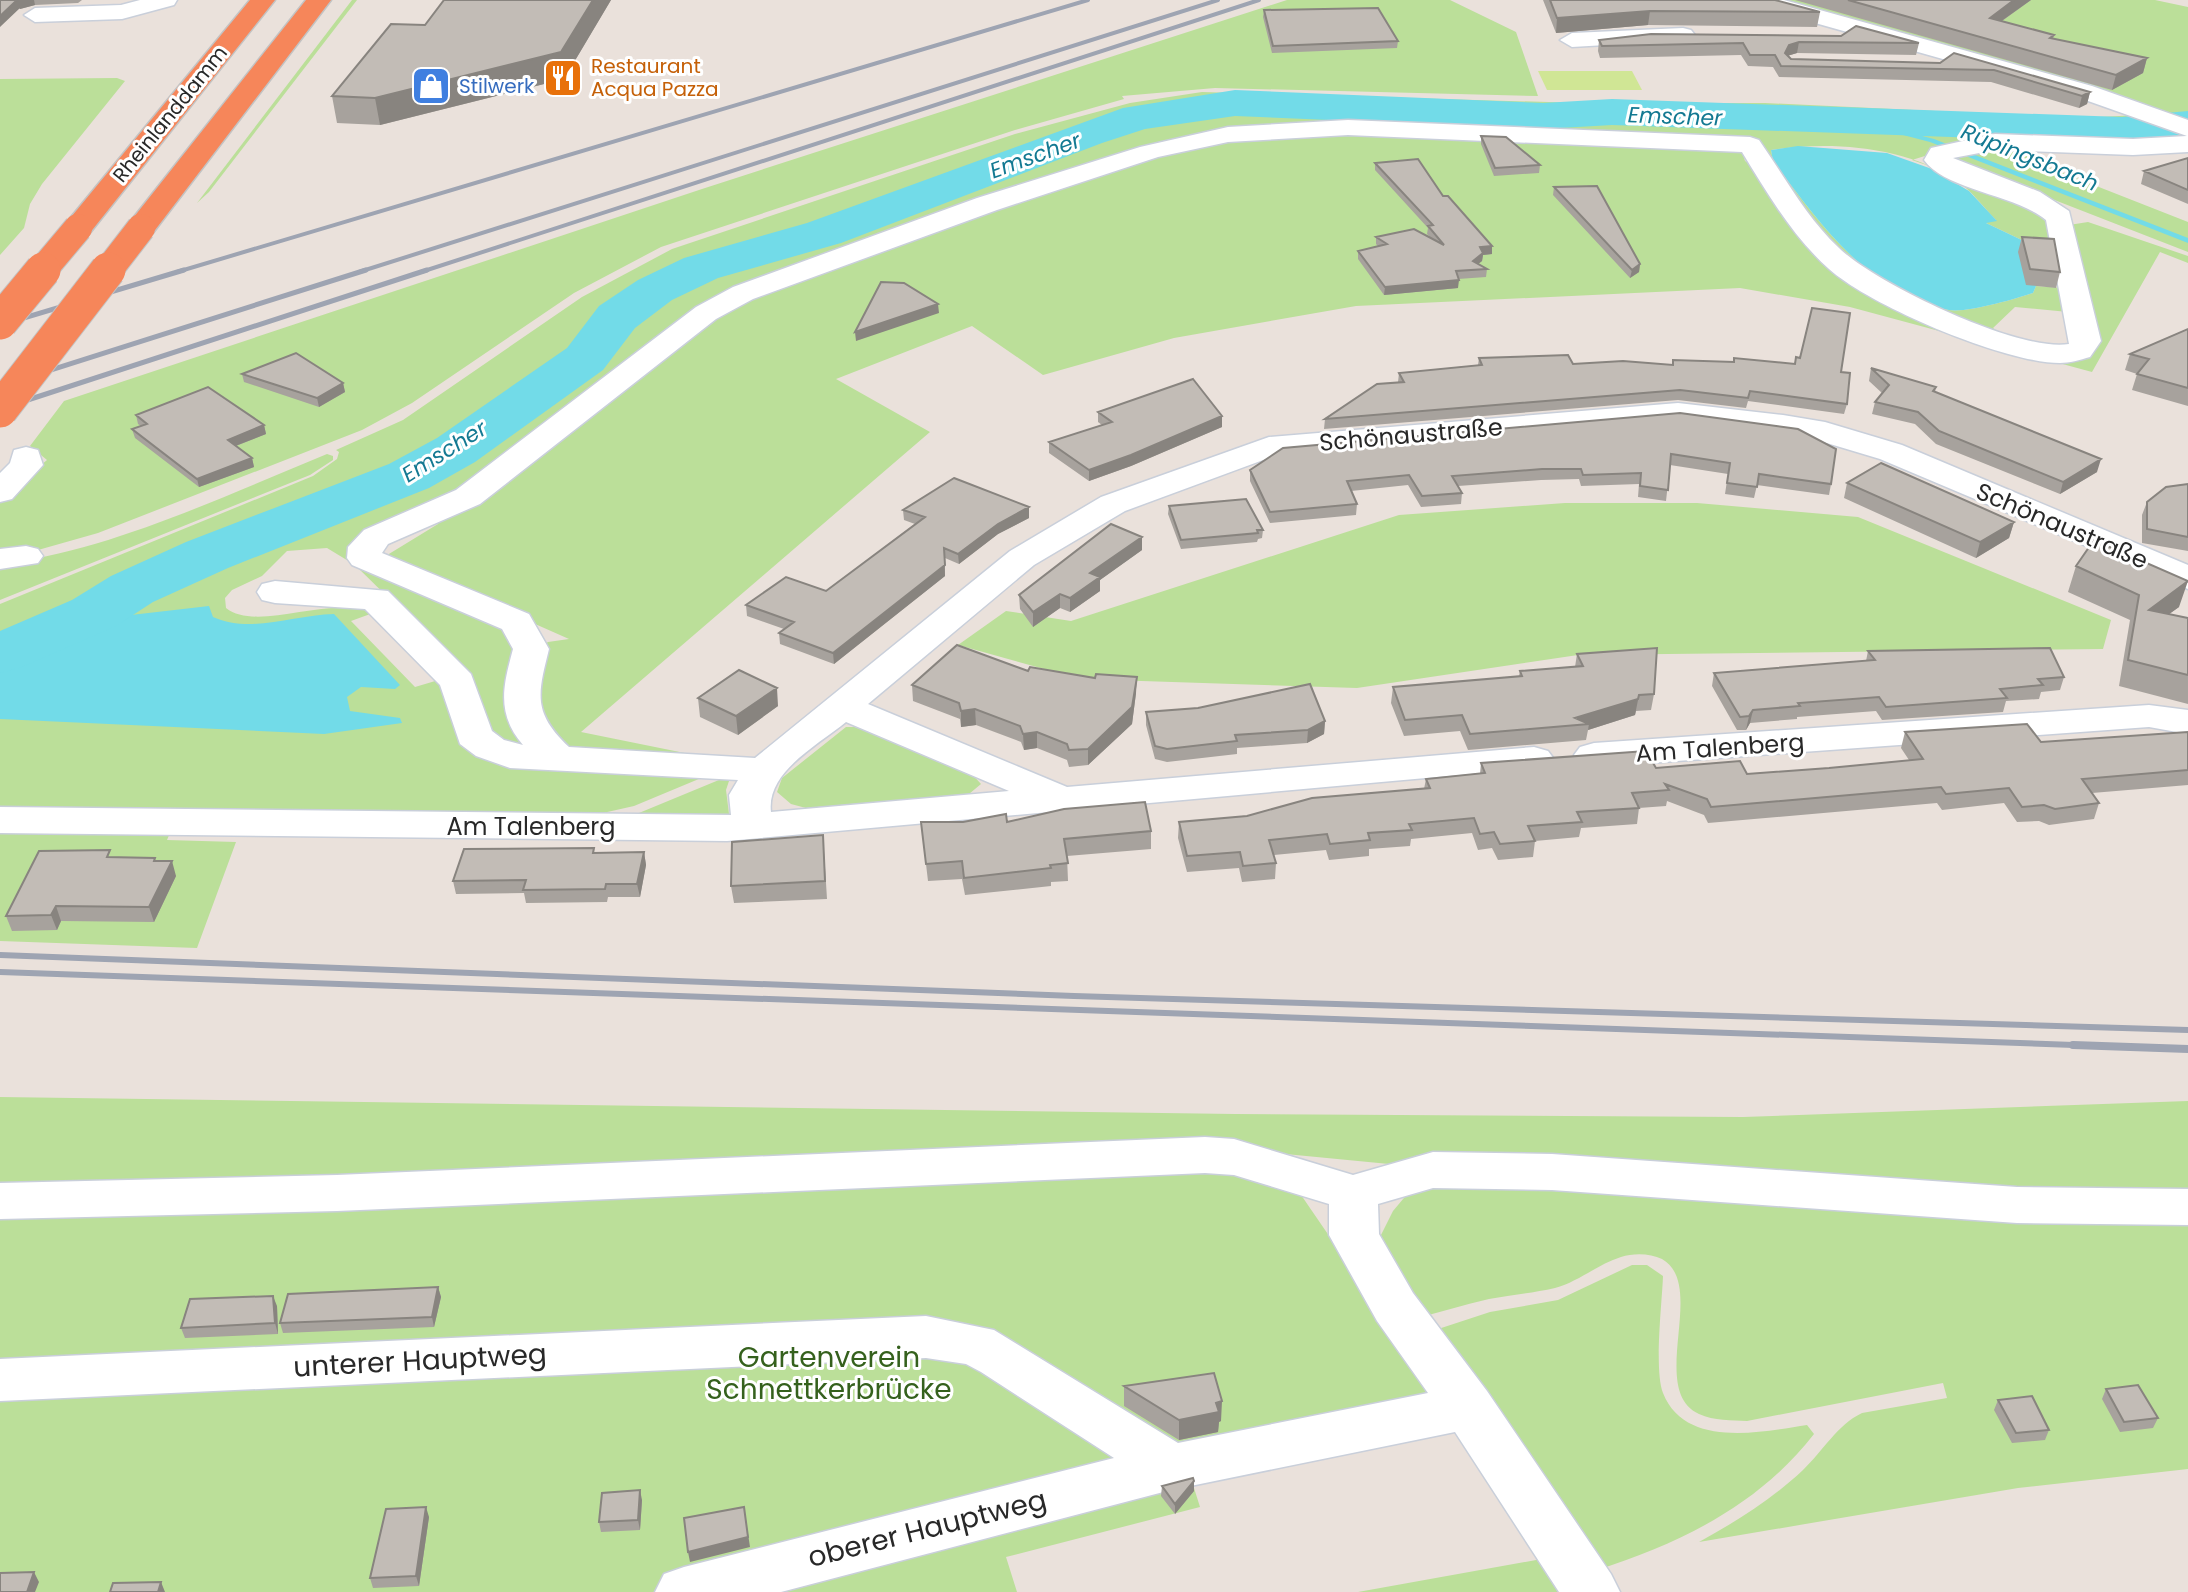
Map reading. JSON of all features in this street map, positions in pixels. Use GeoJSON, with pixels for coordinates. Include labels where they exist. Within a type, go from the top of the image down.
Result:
{"type":"FeatureCollection","features":[{"type":"Feature","properties":{"kind":"highway","name":"Rheinlanddamm"},"geometry":{"type":"LineString","coordinates":[[0,322],[263,0]]}},
{"type":"Feature","properties":{"kind":"highway","name":"Rheinlanddamm"},"geometry":{"type":"LineString","coordinates":[[0,410],[319,0]]}},
{"type":"Feature","properties":{"kind":"street"},"geometry":{"type":"LineString","coordinates":[[35,15],[122,12],[166,0]]}},
{"type":"Feature","properties":{"kind":"street"},"geometry":{"type":"LineString","coordinates":[[1759,0],[2083,91],[2188,129]]}},
{"type":"Feature","properties":{"kind":"street"},"geometry":{"type":"LineString","coordinates":[[1572,40],[1708,36]]}},
{"type":"Feature","properties":{"kind":"street"},"geometry":{"type":"LineString","coordinates":[[1798,37],[1892,38]]}},
{"type":"Feature","properties":{"kind":"street"},"geometry":{"type":"LineString","coordinates":[[1897,64],[1981,63]]}},
{"type":"Feature","properties":{"kind":"street"},"geometry":{"type":"LineString","coordinates":[[559,759],[531,734],[518,702],[531,649],[516,622],[364,558],[365,547],[376,537],[468,497],[706,313],[743,293],[987,204],[1202,136],[1284,126],[1330,126],[1675,140],[1750,145],[1804,223],[1839,264],[1869,286],[2006,344],[2066,354],[2079,351],[2086,341],[2059,217],[2047,205],[2028,195],[1945,166],[1937,160],[1940,154],[1978,143],[2133,147],[2188,144]]}},
{"type":"Feature","properties":{"kind":"street","name":"Schönaustraße"},"geometry":{"type":"LineString","coordinates":[[763,771],[844,708],[1022,558],[1113,504],[1269,447],[1678,412],[1768,423],[1825,432],[1891,452],[2188,578]]}},
{"type":"Feature","properties":{"kind":"street"},"geometry":{"type":"LineString","coordinates":[[0,492],[27,465],[26,457]]}},
{"type":"Feature","properties":{"kind":"street"},"geometry":{"type":"LineString","coordinates":[[275,592],[375,599],[458,682],[474,736],[490,748],[510,756],[718,765],[763,771],[749,795],[753,826]]}},
{"type":"Feature","properties":{"kind":"street","name":"Am Talenberg"},"geometry":{"type":"LineString","coordinates":[[844,708],[1060,799]]}},
{"type":"Feature","properties":{"kind":"street","name":"Am Talenberg"},"geometry":{"type":"LineString","coordinates":[[0,820],[238,825],[753,826],[1535,759],[2149,716],[2188,722]]}},
{"type":"Feature","properties":{"kind":"street"},"geometry":{"type":"LineString","coordinates":[[0,1201],[337,1193],[1205,1155],[1234,1157],[1353,1193],[1433,1170],[1552,1172],[2017,1205],[2188,1207]]}},
{"type":"Feature","properties":{"kind":"street"},"geometry":{"type":"LineString","coordinates":[[1353,1193],[1354,1235],[1409,1328],[1468,1407],[1591,1592]]}},
{"type":"Feature","properties":{"kind":"street","name":"unterer Hauptweg"},"geometry":{"type":"LineString","coordinates":[[0,1380],[926,1337],[976,1345],[1171,1467]]}},
{"type":"Feature","properties":{"kind":"street","name":"oberer Hauptweg"},"geometry":{"type":"LineString","coordinates":[[684,1592],[1171,1467],[1468,1407]]}},
{"type":"Feature","properties":{"kind":"green space"},"geometry":{"type":"Polygon","coordinates":[[[352,0],[357,0],[209,192],[197,203],[352,0]]]}},
{"type":"Feature","properties":{"kind":"green space"},"geometry":{"type":"Polygon","coordinates":[[[1287,0],[1450,0],[1516,32],[1538,96],[1215,88],[1122,96],[1124,99],[1015,130],[661,247],[574,293],[412,403],[362,430],[98,533],[31,552],[0,556],[0,500],[47,460],[30,446],[64,401],[702,189],[1287,0]]]}},
{"type":"Feature","properties":{"kind":"green space"},"geometry":{"type":"Polygon","coordinates":[[[1772,0],[2155,0],[2188,7],[2188,122],[2114,95],[1772,0]]]}},
{"type":"Feature","properties":{"kind":"green space"},"geometry":{"type":"Polygon","coordinates":[[[1538,71],[1632,71],[1642,90],[1547,90],[1538,71]]]}},
{"type":"Feature","properties":{"kind":"green space"},"geometry":{"type":"Polygon","coordinates":[[[117,78],[125,81],[42,184],[30,204],[24,228],[0,255],[0,79],[117,78]]]}},
{"type":"Feature","properties":{"kind":"green space"},"geometry":{"type":"Polygon","coordinates":[[[1202,92],[1581,103],[1765,103],[2079,118],[2139,115],[2188,136],[2122,140],[2124,144],[1979,139],[1913,160],[1891,153],[1843,147],[1771,150],[1773,161],[1827,231],[1870,272],[1894,289],[1920,302],[1957,310],[2025,296],[2033,293],[2036,286],[2063,288],[2068,312],[2015,307],[1993,328],[2010,340],[2076,347],[2073,348],[2010,342],[1881,289],[1817,229],[1767,158],[1759,141],[1300,123],[1215,130],[1172,139],[889,232],[733,292],[681,323],[468,490],[369,536],[357,550],[358,560],[497,619],[521,642],[512,700],[518,722],[540,752],[508,749],[484,730],[470,678],[355,565],[327,548],[287,551],[262,576],[232,590],[225,598],[226,608],[240,615],[256,617],[336,608],[356,608],[373,613],[351,621],[415,687],[442,679],[450,685],[461,743],[508,762],[718,771],[634,806],[585,817],[446,821],[0,814],[0,604],[313,476],[337,459],[339,452],[336,450],[403,420],[582,297],[672,249],[1015,134],[1130,103],[1202,92]]]}},
{"type":"Feature","properties":{"kind":"green space"},"geometry":{"type":"Polygon","coordinates":[[[1259,132],[1741,147],[1745,161],[1752,165],[1797,228],[2006,349],[1850,307],[1740,288],[1356,306],[1174,338],[1043,375],[972,326],[836,379],[930,432],[581,732],[729,762],[581,756],[537,729],[537,649],[548,642],[569,639],[384,557],[438,524],[434,518],[733,303],[1137,159],[1259,132]]]}},
{"type":"Feature","properties":{"kind":"green space"},"geometry":{"type":"Polygon","coordinates":[[[1992,149],[2022,149],[2030,160],[2188,222],[2188,252],[1949,159],[1992,149]]]}},
{"type":"Feature","properties":{"kind":"green space"},"geometry":{"type":"Polygon","coordinates":[[[1937,169],[2039,204],[2051,218],[2055,255],[2018,252],[2036,251],[2030,244],[1984,222],[1996,220],[1973,194],[1937,169]]]}},
{"type":"Feature","properties":{"kind":"green space"},"geometry":{"type":"Polygon","coordinates":[[[2088,222],[2188,256],[2188,263],[2160,252],[2092,372],[2026,354],[2076,358],[2069,225],[2088,222]]]}},
{"type":"Feature","properties":{"kind":"green space"},"geometry":{"type":"Polygon","coordinates":[[[327,454],[333,456],[333,460],[310,475],[0,600],[0,563],[39,558],[123,535],[208,504],[327,454]]]}},
{"type":"Feature","properties":{"kind":"green space"},"geometry":{"type":"Polygon","coordinates":[[[1565,503],[1697,503],[1858,517],[2111,620],[2103,649],[1578,655],[1357,688],[1080,679],[958,645],[1006,611],[1071,621],[1399,515],[1565,503]]]}},
{"type":"Feature","properties":{"kind":"green space"},"geometry":{"type":"Polygon","coordinates":[[[846,727],[855,727],[970,772],[981,784],[969,794],[806,808],[791,804],[777,792],[782,778],[846,727]]]}},
{"type":"Feature","properties":{"kind":"green space"},"geometry":{"type":"Polygon","coordinates":[[[731,775],[726,790],[729,814],[726,820],[622,820],[731,775]]]}},
{"type":"Feature","properties":{"kind":"green space"},"geometry":{"type":"Polygon","coordinates":[[[0,825],[172,828],[167,840],[236,842],[197,948],[0,941],[0,825]]]}},
{"type":"Feature","properties":{"kind":"green space","name":"Gartenverein Schnettkerbrücke"},"geometry":{"type":"Polygon","coordinates":[[[0,1097],[1235,1114],[1743,1117],[2188,1101],[2188,1202],[1534,1164],[1389,1164],[1265,1152],[1171,1168],[1250,1174],[1299,1192],[1443,1402],[1183,1453],[1200,1507],[1006,1557],[1017,1592],[0,1592],[0,1097]]]}},
{"type":"Feature","properties":{"kind":"green space"},"geometry":{"type":"Polygon","coordinates":[[[1445,1178],[2188,1218],[2188,1469],[2018,1488],[1699,1542],[1779,1491],[1853,1418],[1862,1413],[1947,1398],[1943,1383],[1747,1421],[1699,1414],[1684,1402],[1678,1383],[1680,1291],[1675,1272],[1662,1259],[1647,1255],[1621,1257],[1555,1288],[1489,1299],[1412,1319],[1388,1270],[1381,1235],[1393,1211],[1414,1186],[1445,1178]]]}},
{"type":"Feature","properties":{"kind":"green space"},"geometry":{"type":"Polygon","coordinates":[[[1632,1265],[1647,1265],[1663,1276],[1660,1382],[1674,1411],[1688,1423],[1706,1430],[1747,1433],[1807,1425],[1814,1434],[1769,1481],[1716,1518],[1659,1547],[1597,1570],[1423,1334],[1490,1312],[1558,1300],[1632,1265]]]}},
{"type":"Feature","properties":{"kind":"green space"},"geometry":{"type":"Polygon","coordinates":[[[1547,1558],[1573,1592],[1358,1592],[1547,1558]]]}},
{"type":"Feature","properties":{"kind":"water"},"geometry":{"type":"Polygon","coordinates":[[[1798,146],[1887,153],[1932,169],[1969,191],[1997,221],[1986,223],[2030,244],[2036,286],[2033,293],[1991,305],[1949,310],[1920,302],[1894,289],[1870,272],[1827,231],[1773,161],[1771,150],[1798,146]]]}},
{"type":"Feature","properties":{"kind":"water"},"geometry":{"type":"Polygon","coordinates":[[[209,606],[213,617],[242,624],[334,614],[400,685],[395,689],[361,687],[347,697],[350,711],[400,718],[402,723],[324,734],[0,719],[0,666],[83,632],[105,618],[209,606]]]}},
{"type":"Feature","properties":{"kind":"building"},"geometry":{"type":"Polygon","coordinates":[[[0,0],[17,0],[0,16],[0,0]]]}},
{"type":"Feature","properties":{"kind":"building"},"geometry":{"type":"Polygon","coordinates":[[[444,0],[593,0],[561,52],[375,98],[332,96],[391,24],[425,25],[444,0]]]}},
{"type":"Feature","properties":{"kind":"building"},"geometry":{"type":"Polygon","coordinates":[[[1550,0],[1775,0],[1820,12],[1650,11],[1557,18],[1550,0]]]}},
{"type":"Feature","properties":{"kind":"building"},"geometry":{"type":"Polygon","coordinates":[[[1848,0],[2014,0],[1990,18],[2054,35],[2050,38],[2147,58],[2116,75],[1848,0]]]}},
{"type":"Feature","properties":{"kind":"building"},"geometry":{"type":"Polygon","coordinates":[[[1378,8],[1398,41],[1273,46],[1264,10],[1378,8]]]}},
{"type":"Feature","properties":{"kind":"building"},"geometry":{"type":"Polygon","coordinates":[[[1856,26],[1919,43],[1799,42],[1789,45],[1785,53],[1791,59],[1940,63],[1954,53],[2090,92],[2082,96],[1994,70],[1781,66],[1775,55],[1750,55],[1743,43],[1602,46],[1599,40],[1651,34],[1841,36],[1856,26]]]}},
{"type":"Feature","properties":{"kind":"building"},"geometry":{"type":"Polygon","coordinates":[[[1481,136],[1506,137],[1540,165],[1495,168],[1481,136]]]}},
{"type":"Feature","properties":{"kind":"building"},"geometry":{"type":"Polygon","coordinates":[[[2188,158],[2188,190],[2144,171],[2188,158]]]}},
{"type":"Feature","properties":{"kind":"building"},"geometry":{"type":"Polygon","coordinates":[[[1418,159],[1443,196],[1448,196],[1492,246],[1480,247],[1483,253],[1473,261],[1487,269],[1456,271],[1459,280],[1385,287],[1358,251],[1387,244],[1376,237],[1414,229],[1444,245],[1428,226],[1433,225],[1375,163],[1418,159]]]}},
{"type":"Feature","properties":{"kind":"building"},"geometry":{"type":"Polygon","coordinates":[[[1597,186],[1640,264],[1632,270],[1554,187],[1597,186]]]}},
{"type":"Feature","properties":{"kind":"building"},"geometry":{"type":"Polygon","coordinates":[[[2022,237],[2054,239],[2060,272],[2030,269],[2022,237]]]}},
{"type":"Feature","properties":{"kind":"building"},"geometry":{"type":"Polygon","coordinates":[[[881,282],[904,283],[938,304],[855,332],[881,282]]]}},
{"type":"Feature","properties":{"kind":"building"},"geometry":{"type":"Polygon","coordinates":[[[1812,308],[1850,313],[1841,372],[1850,373],[1847,404],[1750,391],[1748,398],[1680,390],[1325,419],[1377,384],[1404,382],[1399,373],[1482,365],[1479,358],[1568,355],[1573,364],[1623,361],[1673,365],[1673,360],[1734,362],[1734,358],[1795,364],[1796,357],[1800,358],[1812,308]]]}},
{"type":"Feature","properties":{"kind":"building"},"geometry":{"type":"Polygon","coordinates":[[[2188,329],[2188,388],[2137,374],[2149,359],[2130,354],[2188,329]]]}},
{"type":"Feature","properties":{"kind":"building"},"geometry":{"type":"Polygon","coordinates":[[[296,353],[343,383],[317,398],[242,374],[296,353]]]}},
{"type":"Feature","properties":{"kind":"building"},"geometry":{"type":"Polygon","coordinates":[[[1871,368],[1936,387],[1933,391],[2101,459],[2063,482],[1939,431],[1918,412],[1875,402],[1889,385],[1871,368]]]}},
{"type":"Feature","properties":{"kind":"building"},"geometry":{"type":"Polygon","coordinates":[[[1193,379],[1222,416],[1089,470],[1049,442],[1112,422],[1098,412],[1193,379]]]}},
{"type":"Feature","properties":{"kind":"building"},"geometry":{"type":"Polygon","coordinates":[[[208,387],[264,425],[228,440],[252,458],[197,479],[132,429],[147,424],[136,415],[208,387]]]}},
{"type":"Feature","properties":{"kind":"building"},"geometry":{"type":"Polygon","coordinates":[[[1680,413],[1798,429],[1836,449],[1831,484],[1759,474],[1757,487],[1727,483],[1730,463],[1671,454],[1668,490],[1640,486],[1641,473],[1583,475],[1581,469],[1542,469],[1452,476],[1462,493],[1422,496],[1409,475],[1347,481],[1357,504],[1270,512],[1250,470],[1283,448],[1680,413]]]}},
{"type":"Feature","properties":{"kind":"building"},"geometry":{"type":"Polygon","coordinates":[[[1881,463],[2014,522],[1980,542],[1847,483],[1881,463]]]}},
{"type":"Feature","properties":{"kind":"building"},"geometry":{"type":"Polygon","coordinates":[[[954,478],[1029,507],[998,524],[958,554],[944,548],[945,565],[833,653],[779,633],[794,622],[746,605],[786,577],[826,591],[925,517],[903,510],[954,478]]]}},
{"type":"Feature","properties":{"kind":"building"},"geometry":{"type":"Polygon","coordinates":[[[2188,484],[2188,537],[2147,529],[2147,502],[2166,487],[2188,484]]]}},
{"type":"Feature","properties":{"kind":"building"},"geometry":{"type":"Polygon","coordinates":[[[1246,499],[1263,530],[1257,530],[1258,533],[1181,540],[1169,506],[1246,499]]]}},
{"type":"Feature","properties":{"kind":"building"},"geometry":{"type":"Polygon","coordinates":[[[1111,524],[1142,537],[1090,573],[1100,577],[1070,598],[1060,594],[1033,612],[1019,595],[1111,524]]]}},
{"type":"Feature","properties":{"kind":"building"},"geometry":{"type":"Polygon","coordinates":[[[2094,540],[2188,581],[2149,610],[2188,618],[2188,675],[2128,660],[2139,595],[2076,566],[2094,540]]]}},
{"type":"Feature","properties":{"kind":"building"},"geometry":{"type":"Polygon","coordinates":[[[957,645],[1028,671],[1030,667],[1095,678],[1096,674],[1137,677],[1132,707],[1088,749],[1069,750],[1067,744],[1037,732],[1023,734],[1020,726],[975,709],[961,711],[959,703],[912,685],[957,645]]]}},
{"type":"Feature","properties":{"kind":"building"},"geometry":{"type":"Polygon","coordinates":[[[1657,648],[1654,694],[1639,695],[1638,699],[1575,718],[1589,724],[1470,734],[1462,715],[1405,720],[1393,687],[1522,676],[1520,671],[1583,666],[1577,654],[1657,648]]]}},
{"type":"Feature","properties":{"kind":"building"},"geometry":{"type":"Polygon","coordinates":[[[2050,648],[2064,677],[2038,679],[2043,685],[2000,689],[2007,698],[1886,707],[1879,697],[1798,703],[1800,706],[1753,710],[1749,716],[1740,717],[1714,673],[1875,660],[1868,651],[2050,648]]]}},
{"type":"Feature","properties":{"kind":"building"},"geometry":{"type":"Polygon","coordinates":[[[739,670],[777,688],[736,716],[698,698],[739,670]]]}},
{"type":"Feature","properties":{"kind":"building"},"geometry":{"type":"Polygon","coordinates":[[[1310,684],[1325,721],[1308,730],[1235,735],[1237,741],[1167,749],[1155,746],[1146,712],[1198,708],[1310,684]]]}},
{"type":"Feature","properties":{"kind":"building"},"geometry":{"type":"Polygon","coordinates":[[[2027,724],[2041,742],[2188,732],[2188,770],[2082,779],[2099,803],[2055,809],[2044,805],[2022,807],[2009,788],[1946,794],[1941,787],[1711,807],[1707,799],[1665,784],[1669,790],[1632,793],[1639,808],[1577,812],[1582,822],[1528,826],[1535,841],[1500,844],[1494,832],[1480,834],[1474,818],[1409,824],[1412,830],[1368,833],[1370,840],[1330,844],[1327,834],[1269,840],[1276,863],[1243,866],[1240,852],[1187,856],[1179,822],[1247,816],[1312,798],[1430,788],[1426,779],[1485,773],[1481,763],[1646,751],[1656,768],[1740,761],[1747,774],[1923,759],[1905,732],[2027,724]]]}},
{"type":"Feature","properties":{"kind":"building"},"geometry":{"type":"Polygon","coordinates":[[[1145,802],[1151,831],[1064,839],[1068,863],[1050,865],[1051,868],[964,878],[962,861],[926,864],[921,822],[963,822],[1006,814],[1007,822],[1064,809],[1145,802]]]}},
{"type":"Feature","properties":{"kind":"building"},"geometry":{"type":"Polygon","coordinates":[[[823,835],[825,881],[731,886],[732,842],[823,835]]]}},
{"type":"Feature","properties":{"kind":"building"},"geometry":{"type":"Polygon","coordinates":[[[594,848],[593,853],[644,852],[637,884],[606,884],[605,889],[523,890],[526,880],[453,881],[464,849],[594,848]]]}},
{"type":"Feature","properties":{"kind":"building"},"geometry":{"type":"Polygon","coordinates":[[[110,850],[107,857],[172,861],[149,907],[56,906],[51,915],[6,916],[39,851],[110,850]]]}},
{"type":"Feature","properties":{"kind":"building"},"geometry":{"type":"Polygon","coordinates":[[[438,1287],[432,1317],[280,1323],[288,1294],[438,1287]]]}},
{"type":"Feature","properties":{"kind":"building"},"geometry":{"type":"Polygon","coordinates":[[[273,1296],[275,1323],[181,1328],[190,1299],[273,1296]]]}},
{"type":"Feature","properties":{"kind":"building"},"geometry":{"type":"Polygon","coordinates":[[[1214,1373],[1222,1401],[1216,1403],[1219,1412],[1179,1420],[1124,1386],[1214,1373]]]}},
{"type":"Feature","properties":{"kind":"building"},"geometry":{"type":"Polygon","coordinates":[[[2138,1385],[2158,1418],[2124,1422],[2106,1389],[2138,1385]]]}},
{"type":"Feature","properties":{"kind":"building"},"geometry":{"type":"Polygon","coordinates":[[[2032,1396],[2049,1430],[2016,1433],[1998,1400],[2032,1396]]]}},
{"type":"Feature","properties":{"kind":"building"},"geometry":{"type":"Polygon","coordinates":[[[1193,1478],[1194,1481],[1175,1504],[1162,1486],[1193,1478]]]}},
{"type":"Feature","properties":{"kind":"building"},"geometry":{"type":"Polygon","coordinates":[[[640,1490],[638,1520],[599,1522],[602,1493],[640,1490]]]}},
{"type":"Feature","properties":{"kind":"building"},"geometry":{"type":"Polygon","coordinates":[[[426,1507],[416,1576],[370,1578],[386,1509],[426,1507]]]}},
{"type":"Feature","properties":{"kind":"building"},"geometry":{"type":"Polygon","coordinates":[[[744,1507],[748,1537],[688,1552],[684,1518],[744,1507]]]}},
{"type":"Feature","properties":{"kind":"building"},"geometry":{"type":"Polygon","coordinates":[[[34,1572],[27,1592],[0,1592],[0,1573],[34,1572]]]}},
{"type":"Feature","properties":{"kind":"building"},"geometry":{"type":"Polygon","coordinates":[[[161,1582],[158,1592],[110,1592],[113,1583],[161,1582]]]}},
{"type":"Feature","properties":{"kind":"waterway","name":"Emscher"},"geometry":{"type":"LineString","coordinates":[[0,654],[94,613],[132,589],[207,555],[409,476],[456,450],[585,359],[617,317],[655,290],[701,268],[824,233],[1138,117],[1235,103],[1543,116],[1612,112],[2122,130],[2188,124]]}},
{"type":"Feature","properties":{"kind":"waterway","name":"Rüpingsbach"},"geometry":{"type":"LineString","coordinates":[[1855,121],[1932,140],[2188,241]]}},
{"type":"Feature","properties":{"kind":"railway"},"geometry":{"type":"LineString","coordinates":[[177,272],[1088,0]]}},
{"type":"Feature","properties":{"kind":"railway"},"geometry":{"type":"LineString","coordinates":[[359,272],[1218,0]]}},
{"type":"Feature","properties":{"kind":"railway"},"geometry":{"type":"LineString","coordinates":[[421,272],[1259,0]]}},
{"type":"Feature","properties":{"kind":"railway"},"geometry":{"type":"LineString","coordinates":[[0,325],[184,270]]}},
{"type":"Feature","properties":{"kind":"railway"},"geometry":{"type":"LineString","coordinates":[[0,386],[366,270]]}},
{"type":"Feature","properties":{"kind":"railway"},"geometry":{"type":"LineString","coordinates":[[0,409],[427,270]]}},
{"type":"Feature","properties":{"kind":"railway"},"geometry":{"type":"LineString","coordinates":[[0,955],[1074,996],[2188,1030]]}},
{"type":"Feature","properties":{"kind":"railway"},"geometry":{"type":"LineString","coordinates":[[0,972],[2089,1046]]}},
{"type":"Feature","properties":{"kind":"railway"},"geometry":{"type":"LineString","coordinates":[[2073,1045],[2089,1046]]}},
{"type":"Feature","properties":{"kind":"railway"},"geometry":{"type":"LineString","coordinates":[[2089,1046],[2188,1049]]}},
{"type":"Feature","properties":{"kind":"railway"},"geometry":{"type":"LineString","coordinates":[[2089,1046],[2130,1047]]}},
{"type":"Feature","properties":{"kind":"place","name":"Restaurant Acqua Pazza"},"geometry":{"type":"Point","coordinates":[563,78]}},
{"type":"Feature","properties":{"kind":"place","name":"Stilwerk"},"geometry":{"type":"Point","coordinates":[431,86]}}]}
